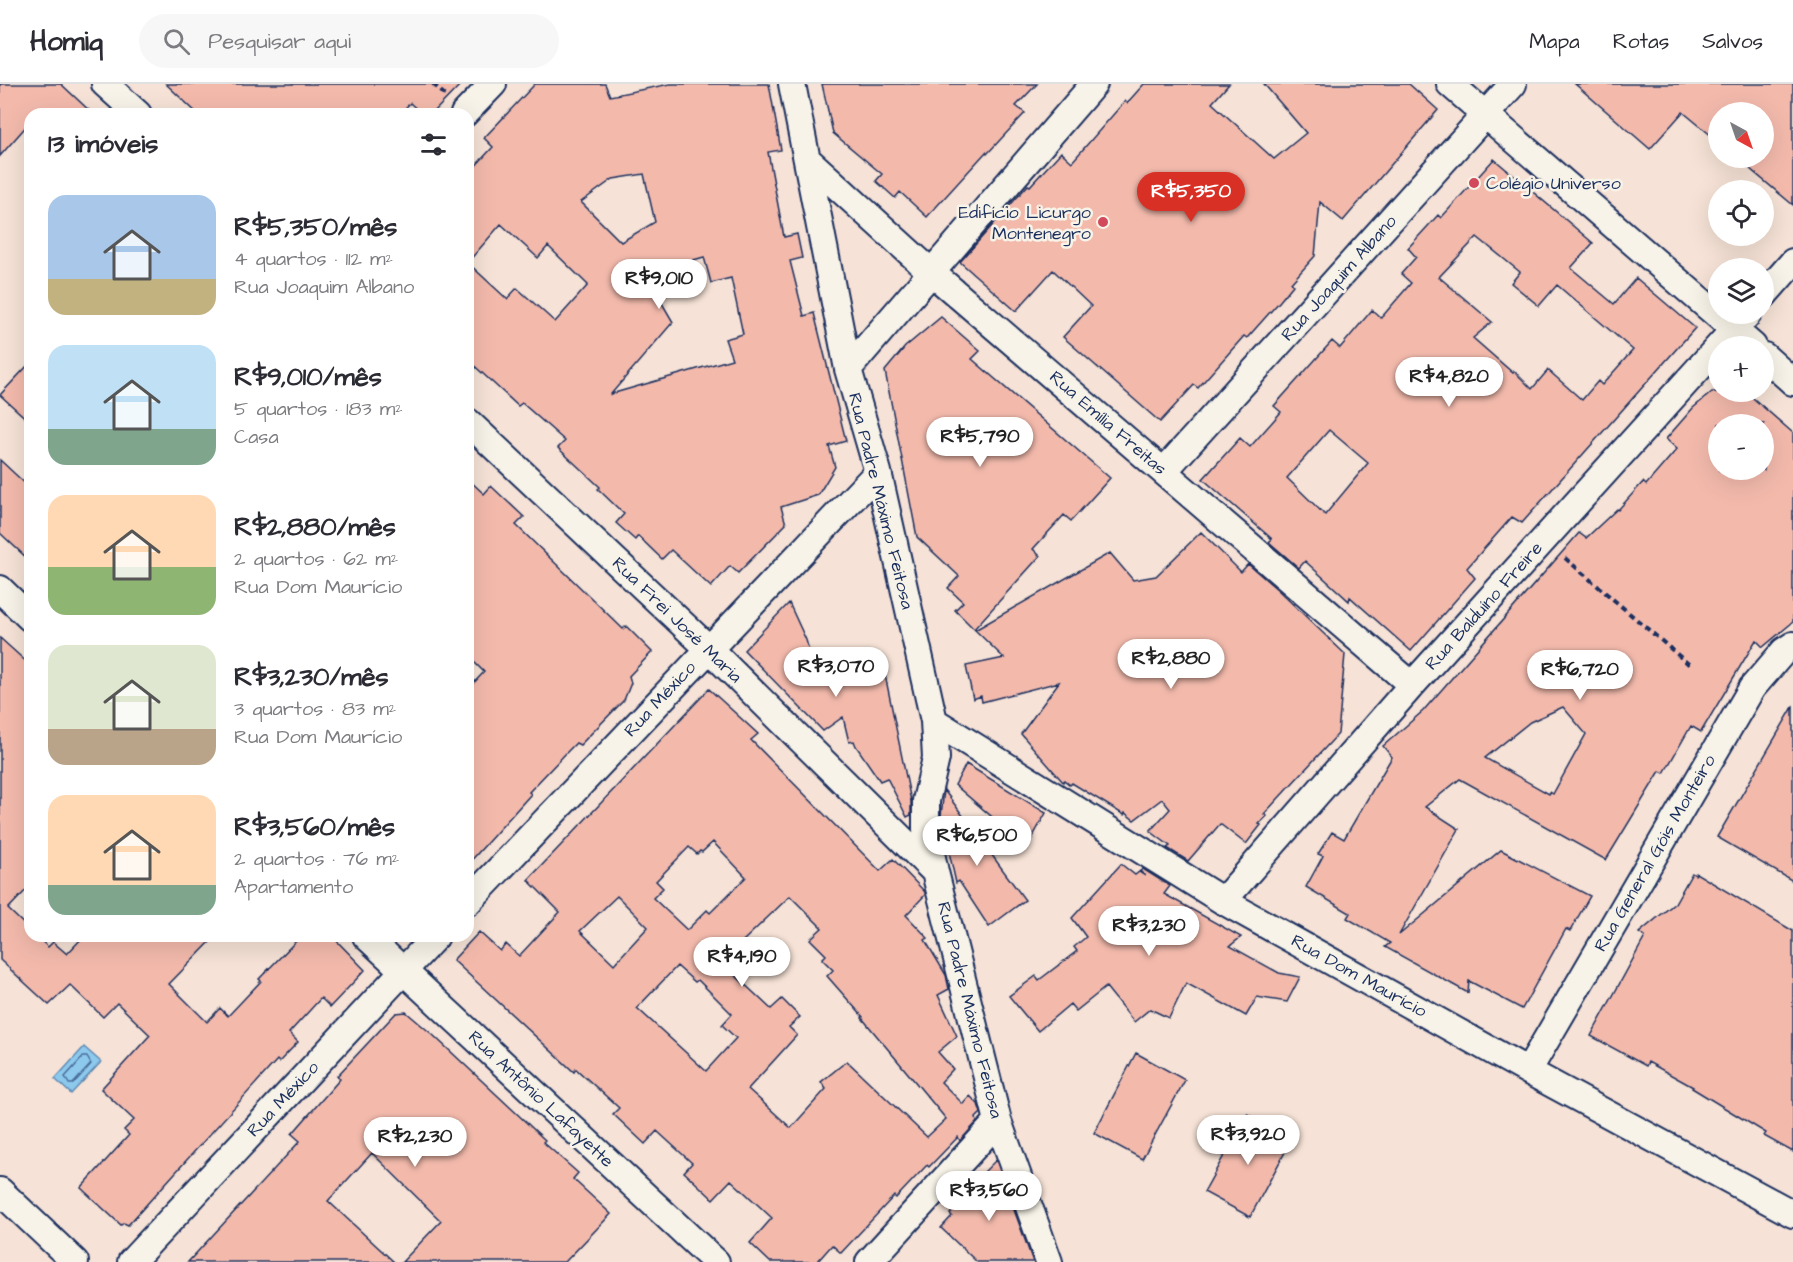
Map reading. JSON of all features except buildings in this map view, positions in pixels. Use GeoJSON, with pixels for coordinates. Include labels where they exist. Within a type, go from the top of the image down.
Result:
{"type":"FeatureCollection","features":[{"type":"Feature","properties":{"kind":"street"},"geometry":{"type":"LineString","coordinates":[[105,84],[131,108]]}},
{"type":"Feature","properties":{"kind":"street"},"geometry":{"type":"LineString","coordinates":[[470,108],[493,84]]}},
{"type":"Feature","properties":{"kind":"street","name":"Rua Padre Máximo Feitosa"},"geometry":{"type":"LineString","coordinates":[[792,84],[848,369],[878,472],[934,722],[936,758],[926,801],[926,829],[934,872],[998,1121],[1049,1262]]}},
{"type":"Feature","properties":{"kind":"street"},"geometry":{"type":"LineString","coordinates":[[848,369],[1094,84]]}},
{"type":"Feature","properties":{"kind":"street"},"geometry":{"type":"LineString","coordinates":[[1450,84],[1485,115],[1708,295]]}},
{"type":"Feature","properties":{"kind":"street","name":"Rua Joaquim Albano"},"geometry":{"type":"LineString","coordinates":[[1164,471],[1513,84]]}},
{"type":"Feature","properties":{"kind":"street","name":"Rua Emília Freitas"},"geometry":{"type":"LineString","coordinates":[[807,159],[931,272],[1412,685]]}},
{"type":"Feature","properties":{"kind":"street"},"geometry":{"type":"LineString","coordinates":[[1774,284],[1793,262]]}},
{"type":"Feature","properties":{"kind":"street","name":"Rua Balduíno Freire"},"geometry":{"type":"LineString","coordinates":[[1223,901],[1412,685],[1739,324]]}},
{"type":"Feature","properties":{"kind":"street"},"geometry":{"type":"LineString","coordinates":[[1774,365],[1793,382]]}},
{"type":"Feature","properties":{"kind":"street","name":"Rua Frei José Maria"},"geometry":{"type":"LineString","coordinates":[[474,428],[708,648],[934,872]]}},
{"type":"Feature","properties":{"kind":"street","name":"Rua México"},"geometry":{"type":"LineString","coordinates":[[474,896],[878,472]]}},
{"type":"Feature","properties":{"kind":"street"},"geometry":{"type":"LineString","coordinates":[[3,597],[24,613]]}},
{"type":"Feature","properties":{"kind":"street","name":"Rua General Góis Monteiro"},"geometry":{"type":"LineString","coordinates":[[1528,1071],[1752,688],[1784,651],[1793,645]]}},
{"type":"Feature","properties":{"kind":"street","name":"Rua Dom Maurício"},"geometry":{"type":"LineString","coordinates":[[934,722],[1223,901],[1528,1071],[1793,1214]]}},
{"type":"Feature","properties":{"kind":"street","name":"Rua Antônio Lafayette"},"geometry":{"type":"LineString","coordinates":[[372,942],[716,1262]]}},
{"type":"Feature","properties":{"kind":"street","name":"Rua México"},"geometry":{"type":"LineString","coordinates":[[131,1262],[430,942]]}},
{"type":"Feature","properties":{"kind":"street"},"geometry":{"type":"LineString","coordinates":[[869,1262],[998,1121]]}},
{"type":"Feature","properties":{"kind":"street"},"geometry":{"type":"LineString","coordinates":[[0,1191],[75,1262]]}},
{"type":"Feature","properties":{"kind":"path"},"geometry":{"type":"LineString","coordinates":[[1543,540],[1692,667]]}},
{"type":"Feature","properties":{"kind":"water"},"geometry":{"type":"Polygon","coordinates":[[[84,1047],[101,1062],[71,1094],[55,1079],[84,1047]]]}},
{"type":"Feature","properties":{"kind":"place","name":"Colégio Universo"},"geometry":{"type":"Point","coordinates":[1474,183]}},
{"type":"Feature","properties":{"kind":"place","name":"Edifício Licurgo Montenegro"},"geometry":{"type":"Point","coordinates":[1103,222]}}]}
